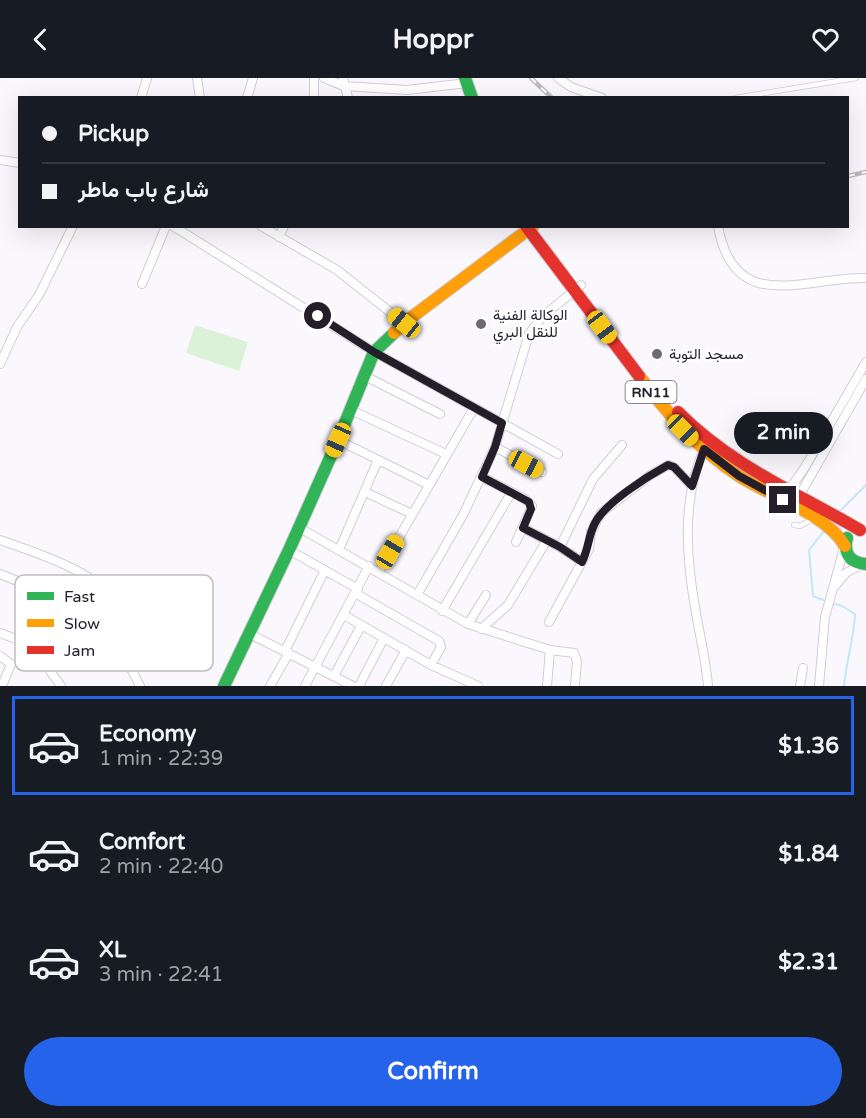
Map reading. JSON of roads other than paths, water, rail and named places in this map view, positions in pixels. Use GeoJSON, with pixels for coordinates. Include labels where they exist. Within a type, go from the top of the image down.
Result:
{"type":"FeatureCollection","features":[{"type":"Feature","properties":{"kind":"main road"},"geometry":{"type":"LineString","coordinates":[[224,686],[289,550],[374,352],[404,323],[530,228]]}},
{"type":"Feature","properties":{"kind":"main road","name":"RN11"},"geometry":{"type":"LineString","coordinates":[[532,228],[706,444],[739,476],[791,498]]}},
{"type":"Feature","properties":{"kind":"main road","name":"RN11"},"geometry":{"type":"LineString","coordinates":[[706,444],[817,513],[839,518],[863,529]]}},
{"type":"Feature","properties":{"kind":"main road","name":"RN11"},"geometry":{"type":"LineString","coordinates":[[817,513],[841,539],[852,561],[864,564]]}},
{"type":"Feature","properties":{"kind":"main road","name":"RN11"},"geometry":{"type":"LineString","coordinates":[[845,546],[848,537],[863,529]]}},
{"type":"Feature","properties":{"kind":"street"},"geometry":{"type":"LineString","coordinates":[[142,96],[147,78]]}},
{"type":"Feature","properties":{"kind":"street"},"geometry":{"type":"LineString","coordinates":[[196,78],[200,96]]}},
{"type":"Feature","properties":{"kind":"street"},"geometry":{"type":"LineString","coordinates":[[248,96],[252,78]]}},
{"type":"Feature","properties":{"kind":"street"},"geometry":{"type":"LineString","coordinates":[[314,78],[314,96]]}},
{"type":"Feature","properties":{"kind":"street"},"geometry":{"type":"LineString","coordinates":[[324,78],[408,94],[463,85]]}},
{"type":"Feature","properties":{"kind":"street"},"geometry":{"type":"LineString","coordinates":[[558,78],[572,87],[597,96]]}},
{"type":"Feature","properties":{"kind":"street"},"geometry":{"type":"LineString","coordinates":[[0,160],[18,163]]}},
{"type":"Feature","properties":{"kind":"street"},"geometry":{"type":"LineString","coordinates":[[0,364],[17,327],[39,296],[72,228]]}},
{"type":"Feature","properties":{"kind":"street"},"geometry":{"type":"LineString","coordinates":[[142,284],[165,228]]}},
{"type":"Feature","properties":{"kind":"street"},"geometry":{"type":"LineString","coordinates":[[176,228],[374,352],[558,454]]}},
{"type":"Feature","properties":{"kind":"street"},"geometry":{"type":"LineString","coordinates":[[264,228],[337,270],[404,323]]}},
{"type":"Feature","properties":{"kind":"street"},"geometry":{"type":"LineString","coordinates":[[279,237],[283,228]]}},
{"type":"Feature","properties":{"kind":"street"},"geometry":{"type":"LineString","coordinates":[[719,228],[727,259],[743,277],[752,282],[770,286],[866,278]]}},
{"type":"Feature","properties":{"kind":"street"},"geometry":{"type":"LineString","coordinates":[[417,595],[463,515],[495,447],[529,334],[542,317],[578,287]]}},
{"type":"Feature","properties":{"kind":"street"},"geometry":{"type":"LineString","coordinates":[[791,498],[805,467],[818,454],[836,423],[866,362]]}},
{"type":"Feature","properties":{"kind":"street"},"geometry":{"type":"LineString","coordinates":[[365,376],[440,414]]}},
{"type":"Feature","properties":{"kind":"street"},"geometry":{"type":"LineString","coordinates":[[836,423],[866,379]]}},
{"type":"Feature","properties":{"kind":"street"},"geometry":{"type":"LineString","coordinates":[[379,572],[474,408]]}},
{"type":"Feature","properties":{"kind":"street"},"geometry":{"type":"LineString","coordinates":[[351,410],[446,454]]}},
{"type":"Feature","properties":{"kind":"street"},"geometry":{"type":"LineString","coordinates":[[338,440],[429,485]]}},
{"type":"Feature","properties":{"kind":"street"},"geometry":{"type":"LineString","coordinates":[[706,444],[692,486],[689,548],[695,610],[708,686]]}},
{"type":"Feature","properties":{"kind":"street"},"geometry":{"type":"LineString","coordinates":[[560,547],[593,479],[622,445]]}},
{"type":"Feature","properties":{"kind":"street"},"geometry":{"type":"LineString","coordinates":[[495,447],[542,472]]}},
{"type":"Feature","properties":{"kind":"street"},"geometry":{"type":"LineString","coordinates":[[791,498],[814,472],[818,454]]}},
{"type":"Feature","properties":{"kind":"street"},"geometry":{"type":"LineString","coordinates":[[339,550],[378,460]]}},
{"type":"Feature","properties":{"kind":"street"},"geometry":{"type":"LineString","coordinates":[[549,622],[589,549],[591,532],[601,513],[649,476],[668,465],[671,465],[692,486]]}},
{"type":"Feature","properties":{"kind":"street"},"geometry":{"type":"LineString","coordinates":[[805,467],[814,472]]}},
{"type":"Feature","properties":{"kind":"street"},"geometry":{"type":"LineString","coordinates":[[482,477],[525,499],[532,506],[516,542]]}},
{"type":"Feature","properties":{"kind":"street"},"geometry":{"type":"LineString","coordinates":[[365,492],[412,514]]}},
{"type":"Feature","properties":{"kind":"street"},"geometry":{"type":"LineString","coordinates":[[442,610],[511,493]]}},
{"type":"Feature","properties":{"kind":"street"},"geometry":{"type":"LineString","coordinates":[[298,527],[468,624],[550,650],[571,652],[576,655],[575,686]]}},
{"type":"Feature","properties":{"kind":"street"},"geometry":{"type":"LineString","coordinates":[[523,528],[560,547],[582,562]]}},
{"type":"Feature","properties":{"kind":"street"},"geometry":{"type":"LineString","coordinates":[[0,540],[58,562],[81,575]]}},
{"type":"Feature","properties":{"kind":"street"},"geometry":{"type":"LineString","coordinates":[[481,629],[508,605],[547,540]]}},
{"type":"Feature","properties":{"kind":"street"},"geometry":{"type":"LineString","coordinates":[[819,686],[822,636],[827,609],[845,546]]}},
{"type":"Feature","properties":{"kind":"street"},"geometry":{"type":"LineString","coordinates":[[289,550],[439,641],[440,651],[431,664]]}},
{"type":"Feature","properties":{"kind":"street"},"geometry":{"type":"LineString","coordinates":[[832,590],[846,573],[864,564]]}},
{"type":"Feature","properties":{"kind":"street"},"geometry":{"type":"LineString","coordinates":[[305,686],[369,566]]}},
{"type":"Feature","properties":{"kind":"street"},"geometry":{"type":"LineString","coordinates":[[270,686],[325,570]]}},
{"type":"Feature","properties":{"kind":"street"},"geometry":{"type":"LineString","coordinates":[[0,574],[15,580]]}},
{"type":"Feature","properties":{"kind":"street"},"geometry":{"type":"LineString","coordinates":[[468,624],[486,595]]}},
{"type":"Feature","properties":{"kind":"street"},"geometry":{"type":"LineString","coordinates":[[344,615],[431,664],[478,686]]}},
{"type":"Feature","properties":{"kind":"street"},"geometry":{"type":"LineString","coordinates":[[338,680],[361,626]]}},
{"type":"Feature","properties":{"kind":"street"},"geometry":{"type":"LineString","coordinates":[[0,633],[15,639]]}},
{"type":"Feature","properties":{"kind":"street"},"geometry":{"type":"LineString","coordinates":[[248,633],[353,686]]}},
{"type":"Feature","properties":{"kind":"street"},"geometry":{"type":"LineString","coordinates":[[359,686],[384,638]]}},
{"type":"Feature","properties":{"kind":"street"},"geometry":{"type":"LineString","coordinates":[[386,686],[406,650]]}},
{"type":"Feature","properties":{"kind":"street"},"geometry":{"type":"LineString","coordinates":[[547,686],[550,650]]}},
{"type":"Feature","properties":{"kind":"street"},"geometry":{"type":"LineString","coordinates":[[0,656],[11,664],[2,686]]}},
{"type":"Feature","properties":{"kind":"street"},"geometry":{"type":"LineString","coordinates":[[800,686],[803,668]]}},
{"type":"Feature","properties":{"kind":"street"},"geometry":{"type":"LineString","coordinates":[[50,671],[61,686]]}},
{"type":"Feature","properties":{"kind":"street"},"geometry":{"type":"LineString","coordinates":[[132,671],[140,686]]}},
{"type":"Feature","properties":{"kind":"lane"},"geometry":{"type":"LineString","coordinates":[[747,96],[856,78]]}},
{"type":"Feature","properties":{"kind":"lane"},"geometry":{"type":"LineString","coordinates":[[768,422],[818,454]]}},
{"type":"Feature","properties":{"kind":"lane"},"geometry":{"type":"LineString","coordinates":[[770,491],[774,510]]}},
{"type":"Feature","properties":{"kind":"lane"},"geometry":{"type":"LineString","coordinates":[[794,525],[800,526],[817,513]]}},
{"type":"Feature","properties":{"kind":"waterway"},"geometry":{"type":"LineString","coordinates":[[838,513],[866,485]]}},
{"type":"Feature","properties":{"kind":"waterway"},"geometry":{"type":"LineString","coordinates":[[824,531],[809,550],[813,596],[826,601]]}},
{"type":"Feature","properties":{"kind":"waterway"},"geometry":{"type":"LineString","coordinates":[[832,603],[855,614],[844,686]]}},
{"type":"Feature","properties":{"kind":"railway"},"geometry":{"type":"LineString","coordinates":[[531,78],[550,96]]}},
{"type":"Feature","properties":{"kind":"railway"},"geometry":{"type":"LineString","coordinates":[[849,176],[866,172]]}},
{"type":"Feature","properties":{"kind":"place","name":"الوكالة الفنية للنقل البري"},"geometry":{"type":"Point","coordinates":[481,324]}},
{"type":"Feature","properties":{"kind":"place","name":"مسجد التوبة"},"geometry":{"type":"Point","coordinates":[657,354]}}]}
